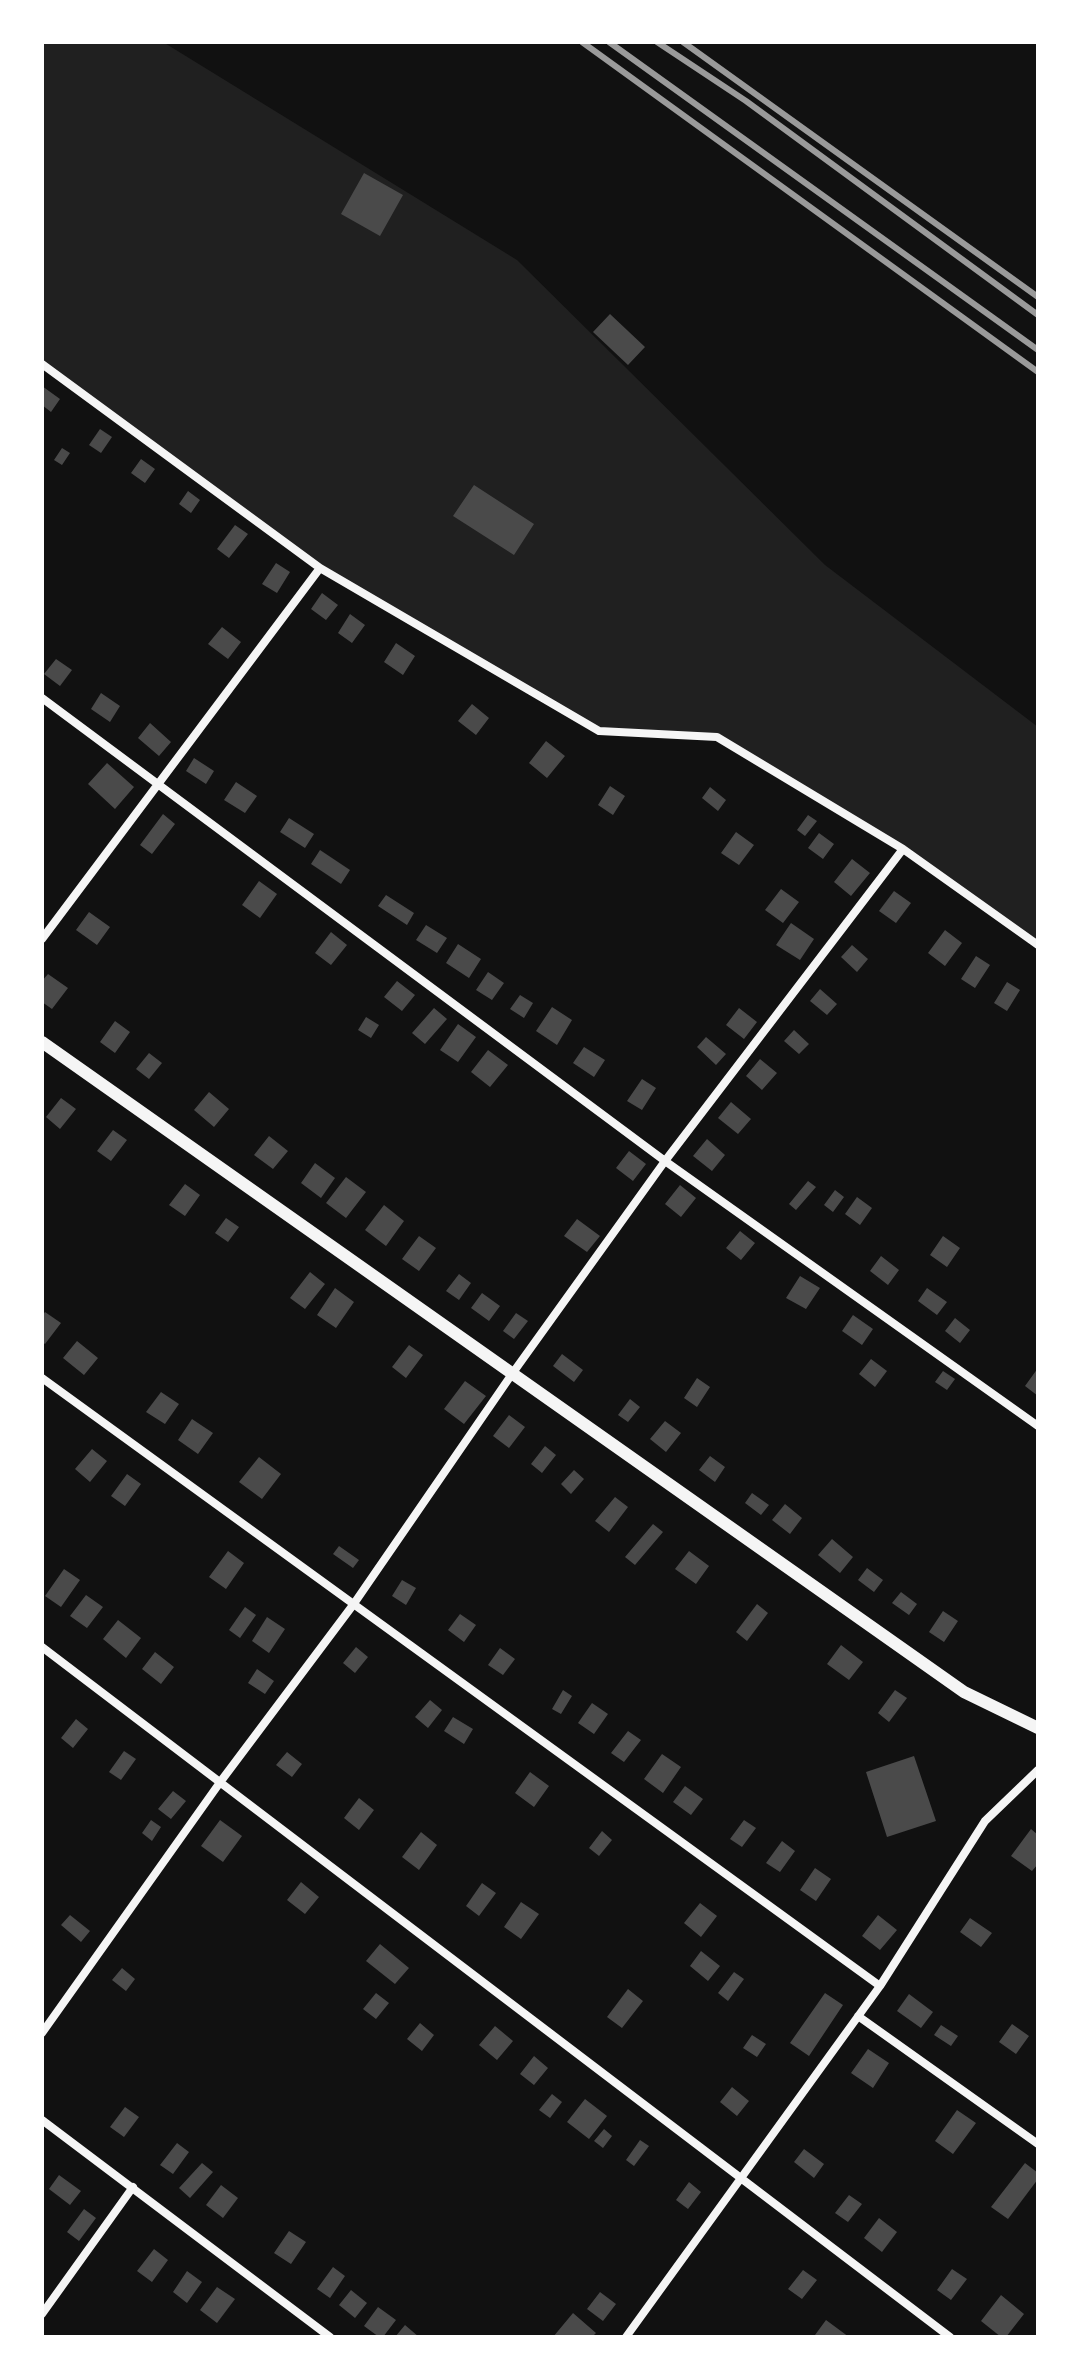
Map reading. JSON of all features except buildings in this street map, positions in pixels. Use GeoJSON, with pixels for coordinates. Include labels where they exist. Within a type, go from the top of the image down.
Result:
{"type":"FeatureCollection","features":[{"type":"Feature","properties":{"kind":"main road"},"geometry":{"type":"LineString","coordinates":[[42,1042],[964,1692],[1038,1728]]}},
{"type":"Feature","properties":{"kind":"street"},"geometry":{"type":"LineString","coordinates":[[42,364],[320,568],[599,731],[717,737],[903,849],[1038,945]]}},
{"type":"Feature","properties":{"kind":"street"},"geometry":{"type":"LineString","coordinates":[[42,939],[320,568]]}},
{"type":"Feature","properties":{"kind":"street"},"geometry":{"type":"LineString","coordinates":[[42,698],[665,1161],[1038,1426]]}},
{"type":"Feature","properties":{"kind":"street"},"geometry":{"type":"LineString","coordinates":[[42,2033],[221,1781],[353,1605],[512,1374],[665,1161],[903,849]]}},
{"type":"Feature","properties":{"kind":"street"},"geometry":{"type":"LineString","coordinates":[[42,1378],[880,1986]]}},
{"type":"Feature","properties":{"kind":"street"},"geometry":{"type":"LineString","coordinates":[[42,1647],[950,2337]]}},
{"type":"Feature","properties":{"kind":"street"},"geometry":{"type":"LineString","coordinates":[[639,2337],[629,2333],[880,1986],[985,1821],[1038,1770]]}},
{"type":"Feature","properties":{"kind":"street"},"geometry":{"type":"LineString","coordinates":[[858,2016],[1038,2144]]}},
{"type":"Feature","properties":{"kind":"street"},"geometry":{"type":"LineString","coordinates":[[42,2120],[330,2337]]}},
{"type":"Feature","properties":{"kind":"street"},"geometry":{"type":"LineString","coordinates":[[42,2314],[133,2187]]}},
{"type":"Feature","properties":{"kind":"shaded area"},"geometry":{"type":"Polygon","coordinates":[[[42,42],[163,42],[517,260],[825,565],[1038,727],[1038,949],[903,849],[717,737],[599,731],[320,568],[42,364],[42,42]]]}},
{"type":"Feature","properties":{"kind":"railway"},"geometry":{"type":"LineString","coordinates":[[582,42],[1038,372]]}},
{"type":"Feature","properties":{"kind":"railway"},"geometry":{"type":"LineString","coordinates":[[609,42],[1038,350]]}},
{"type":"Feature","properties":{"kind":"railway"},"geometry":{"type":"LineString","coordinates":[[657,42],[746,101],[1038,315]]}},
{"type":"Feature","properties":{"kind":"railway"},"geometry":{"type":"LineString","coordinates":[[683,42],[1038,297]]}}]}
